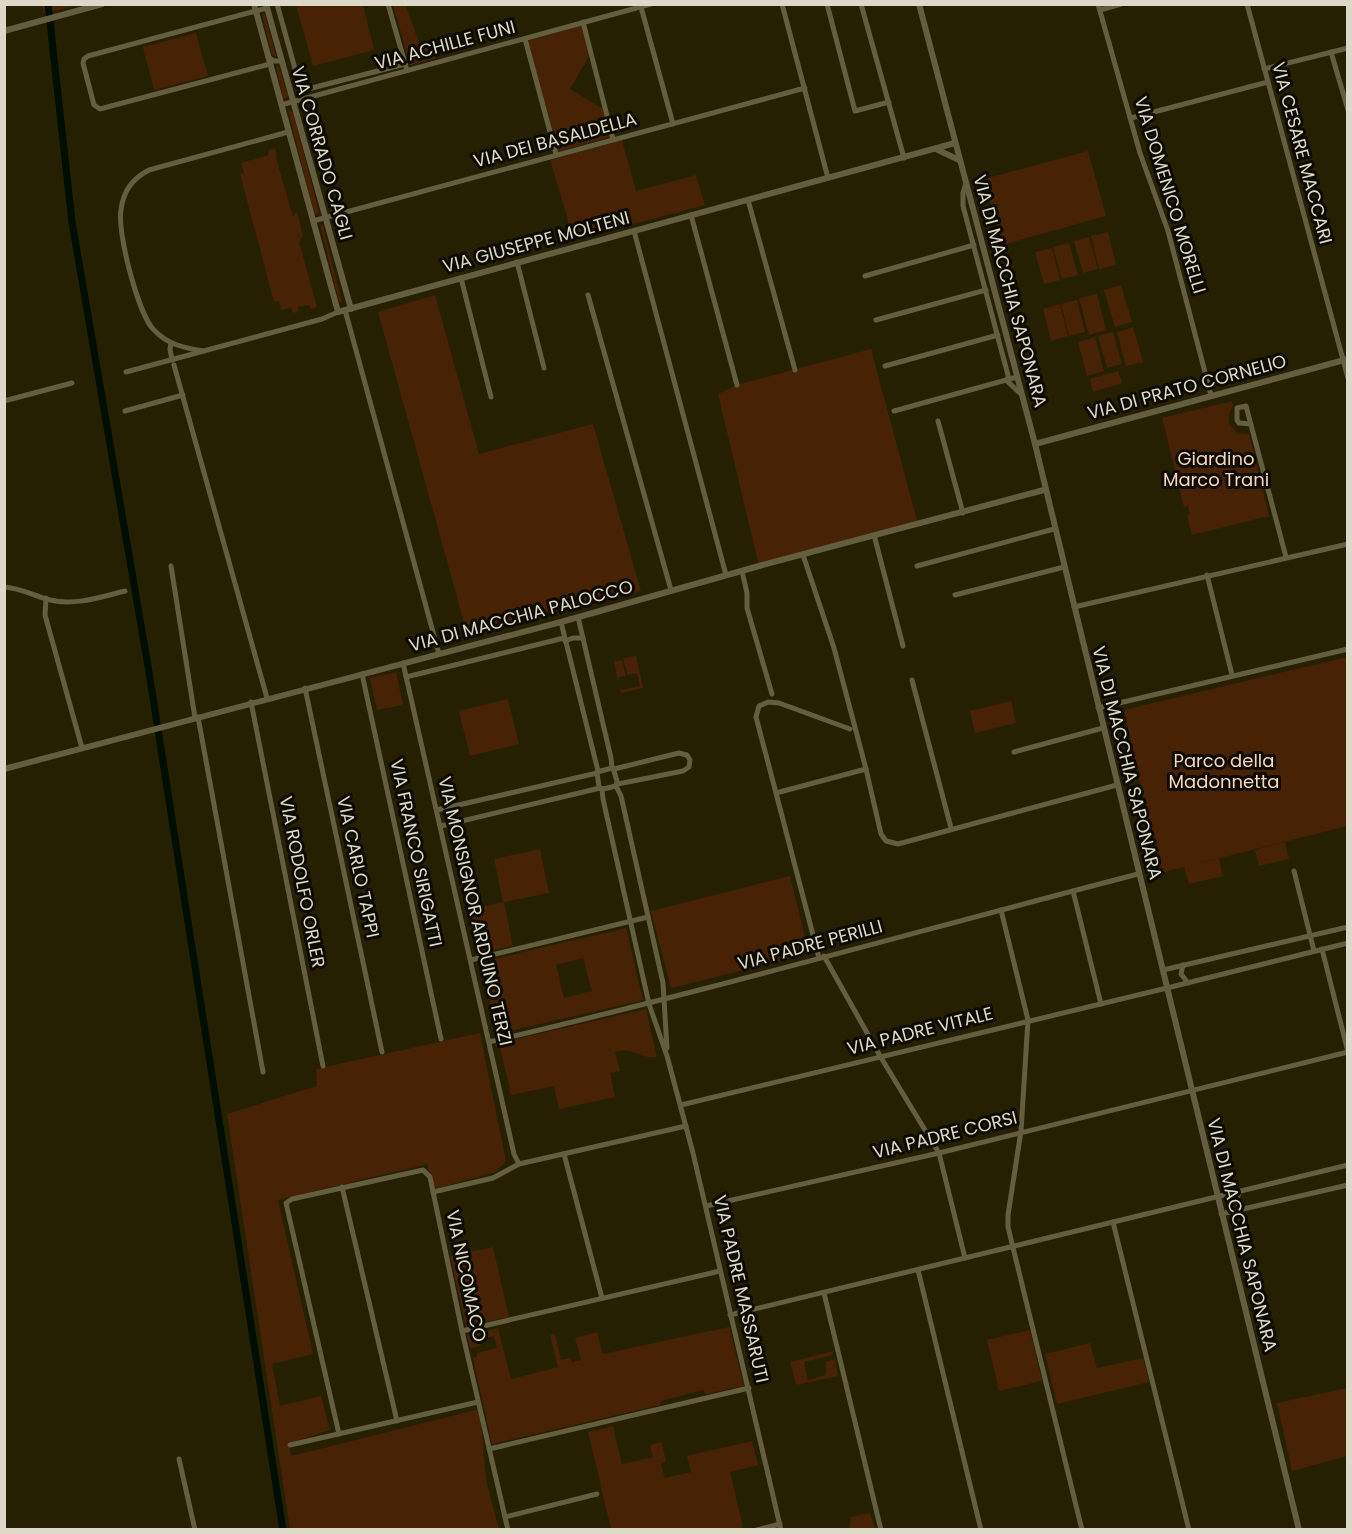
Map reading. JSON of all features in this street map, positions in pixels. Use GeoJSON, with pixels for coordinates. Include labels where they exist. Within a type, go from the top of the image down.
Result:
{"type":"FeatureCollection","features":[{"type":"Feature","properties":{"kind":"street"},"geometry":{"type":"LineString","coordinates":[[4,31],[102,4]]}},
{"type":"Feature","properties":{"kind":"street"},"geometry":{"type":"LineString","coordinates":[[277,4],[302,88],[308,89],[405,64]]}},
{"type":"Feature","properties":{"kind":"street"},"geometry":{"type":"LineString","coordinates":[[388,4],[407,71]]}},
{"type":"Feature","properties":{"kind":"street","name":"VIA ACHILLE FUNI"},"geometry":{"type":"LineString","coordinates":[[281,105],[651,4]]}},
{"type":"Feature","properties":{"kind":"street"},"geometry":{"type":"LineString","coordinates":[[782,4],[828,178]]}},
{"type":"Feature","properties":{"kind":"street"},"geometry":{"type":"LineString","coordinates":[[826,4],[855,111],[889,102]]}},
{"type":"Feature","properties":{"kind":"street"},"geometry":{"type":"LineString","coordinates":[[861,4],[903,158]]}},
{"type":"Feature","properties":{"kind":"street","name":"VIA DI MACCHIA SAPONARA"},"geometry":{"type":"LineString","coordinates":[[919,4],[1035,444],[1044,490],[1299,1530]]}},
{"type":"Feature","properties":{"kind":"street"},"geometry":{"type":"LineString","coordinates":[[1099,7],[1121,4]]}},
{"type":"Feature","properties":{"kind":"street","name":"VIA CESARE MACCARI"},"geometry":{"type":"LineString","coordinates":[[1247,4],[1345,359],[1347,378]]}},
{"type":"Feature","properties":{"kind":"street"},"geometry":{"type":"LineString","coordinates":[[254,8],[266,6]]}},
{"type":"Feature","properties":{"kind":"street","name":"VIA CORRADO CAGLI"},"geometry":{"type":"LineString","coordinates":[[266,6],[325,218],[344,311]]}},
{"type":"Feature","properties":{"kind":"street"},"geometry":{"type":"LineString","coordinates":[[641,7],[673,124]]}},
{"type":"Feature","properties":{"kind":"street","name":"VIA DOMENICO MORELLI"},"geometry":{"type":"LineString","coordinates":[[1099,7],[1140,153],[1168,231],[1211,395]]}},
{"type":"Feature","properties":{"kind":"street","name":"VIA CORRADO CAGLI"},"geometry":{"type":"LineString","coordinates":[[269,60],[102,108],[96,108],[93,104],[84,65],[86,57],[254,8],[269,60],[313,221],[344,311]]}},
{"type":"Feature","properties":{"kind":"street"},"geometry":{"type":"LineString","coordinates":[[583,22],[613,139]]}},
{"type":"Feature","properties":{"kind":"street"},"geometry":{"type":"LineString","coordinates":[[525,39],[556,154]]}},
{"type":"Feature","properties":{"kind":"street"},"geometry":{"type":"LineString","coordinates":[[1264,69],[1347,48]]}},
{"type":"Feature","properties":{"kind":"street"},"geometry":{"type":"LineString","coordinates":[[1331,52],[1347,110]]}},
{"type":"Feature","properties":{"kind":"street"},"geometry":{"type":"LineString","coordinates":[[269,60],[281,61]]}},
{"type":"Feature","properties":{"kind":"street"},"geometry":{"type":"LineString","coordinates":[[1131,118],[1268,82]]}},
{"type":"Feature","properties":{"kind":"street","name":"VIA DEI BASALDELLA"},"geometry":{"type":"LineString","coordinates":[[313,221],[805,88]]}},
{"type":"Feature","properties":{"kind":"street"},"geometry":{"type":"LineString","coordinates":[[204,351],[171,343],[149,324],[137,296],[121,225],[121,208],[127,191],[139,177],[154,169],[288,132]]}},
{"type":"Feature","properties":{"kind":"street","name":"VIA GIUSEPPE MOLTENI"},"geometry":{"type":"LineString","coordinates":[[126,372],[173,362],[204,351],[517,262],[955,143]]}},
{"type":"Feature","properties":{"kind":"street"},"geometry":{"type":"LineString","coordinates":[[936,149],[960,160]]}},
{"type":"Feature","properties":{"kind":"street"},"geometry":{"type":"LineString","coordinates":[[966,183],[963,202],[1008,380],[1022,395]]}},
{"type":"Feature","properties":{"kind":"street"},"geometry":{"type":"LineString","coordinates":[[748,200],[795,370]]}},
{"type":"Feature","properties":{"kind":"street"},"geometry":{"type":"LineString","coordinates":[[691,215],[737,385]]}},
{"type":"Feature","properties":{"kind":"street"},"geometry":{"type":"LineString","coordinates":[[634,231],[726,575]]}},
{"type":"Feature","properties":{"kind":"street"},"geometry":{"type":"LineString","coordinates":[[865,276],[974,245]]}},
{"type":"Feature","properties":{"kind":"street"},"geometry":{"type":"LineString","coordinates":[[517,262],[544,368]]}},
{"type":"Feature","properties":{"kind":"street"},"geometry":{"type":"LineString","coordinates":[[461,278],[490,397]]}},
{"type":"Feature","properties":{"kind":"street"},"geometry":{"type":"LineString","coordinates":[[876,320],[986,290]]}},
{"type":"Feature","properties":{"kind":"street"},"geometry":{"type":"LineString","coordinates":[[588,295],[671,590]]}},
{"type":"Feature","properties":{"kind":"street"},"geometry":{"type":"LineString","coordinates":[[344,311],[440,654]]}},
{"type":"Feature","properties":{"kind":"street"},"geometry":{"type":"LineString","coordinates":[[885,366],[998,335]]}},
{"type":"Feature","properties":{"kind":"street"},"geometry":{"type":"LineString","coordinates":[[171,343],[173,362],[267,698]]}},
{"type":"Feature","properties":{"kind":"street","name":"VIA DI PRATO CORNELIO"},"geometry":{"type":"LineString","coordinates":[[1035,444],[1345,359]]}},
{"type":"Feature","properties":{"kind":"street"},"geometry":{"type":"LineString","coordinates":[[894,411],[1017,377]]}},
{"type":"Feature","properties":{"kind":"street"},"geometry":{"type":"LineString","coordinates":[[4,401],[72,383]]}},
{"type":"Feature","properties":{"kind":"street"},"geometry":{"type":"LineString","coordinates":[[125,411],[183,395]]}},
{"type":"Feature","properties":{"kind":"street"},"geometry":{"type":"LineString","coordinates":[[938,421],[963,513]]}},
{"type":"Feature","properties":{"kind":"street"},"geometry":{"type":"LineString","coordinates":[[1251,424],[1286,557]]}},
{"type":"Feature","properties":{"kind":"street","name":"VIA DI MACCHIA PALOCCO"},"geometry":{"type":"LineString","coordinates":[[4,769],[561,622],[671,590],[1044,490]]}},
{"type":"Feature","properties":{"kind":"street"},"geometry":{"type":"LineString","coordinates":[[917,566],[1054,529]]}},
{"type":"Feature","properties":{"kind":"street"},"geometry":{"type":"LineString","coordinates":[[874,535],[903,646]]}},
{"type":"Feature","properties":{"kind":"street"},"geometry":{"type":"LineString","coordinates":[[1074,607],[1347,544]]}},
{"type":"Feature","properties":{"kind":"street"},"geometry":{"type":"LineString","coordinates":[[803,555],[834,648],[881,834],[886,842],[898,844],[1118,785]]}},
{"type":"Feature","properties":{"kind":"street"},"geometry":{"type":"LineString","coordinates":[[171,566],[262,1072]]}},
{"type":"Feature","properties":{"kind":"street"},"geometry":{"type":"LineString","coordinates":[[955,596],[1064,567]]}},
{"type":"Feature","properties":{"kind":"street"},"geometry":{"type":"LineString","coordinates":[[742,571],[747,593],[747,608],[772,694]]}},
{"type":"Feature","properties":{"kind":"street"},"geometry":{"type":"LineString","coordinates":[[1207,575],[1232,675]]}},
{"type":"Feature","properties":{"kind":"street"},"geometry":{"type":"LineString","coordinates":[[4,587],[23,590],[56,601],[78,601],[125,591]]}},
{"type":"Feature","properties":{"kind":"street"},"geometry":{"type":"LineString","coordinates":[[46,598],[45,615],[82,748]]}},
{"type":"Feature","properties":{"kind":"street","name":"VIA PADRE MASSARUTI"},"geometry":{"type":"LineString","coordinates":[[578,617],[662,979],[667,1056]]}},
{"type":"Feature","properties":{"kind":"street","name":"VIA PADRE MASSARUTI"},"geometry":{"type":"LineString","coordinates":[[561,622],[598,772],[650,1004],[667,1056],[693,1153],[780,1527]]}},
{"type":"Feature","properties":{"kind":"street","name":"VIA DI MACCHIA PALOCCO"},"geometry":{"type":"LineString","coordinates":[[406,677],[573,638],[583,638]]}},
{"type":"Feature","properties":{"kind":"street"},"geometry":{"type":"LineString","coordinates":[[1098,708],[1347,649]]}},
{"type":"Feature","properties":{"kind":"street","name":"VIA MONSIGNOR ARDUINO TERZI"},"geometry":{"type":"LineString","coordinates":[[403,663],[514,1155],[519,1164]]}},
{"type":"Feature","properties":{"kind":"street","name":"VIA FRANCO SIRIGATTI"},"geometry":{"type":"LineString","coordinates":[[362,674],[441,1039]]}},
{"type":"Feature","properties":{"kind":"street"},"geometry":{"type":"LineString","coordinates":[[912,680],[951,828]]}},
{"type":"Feature","properties":{"kind":"street","name":"VIA CARLO TAPPI"},"geometry":{"type":"LineString","coordinates":[[305,688],[382,1052]]}},
{"type":"Feature","properties":{"kind":"street","name":"VIA RODOLFO ORLER"},"geometry":{"type":"LineString","coordinates":[[251,702],[323,1066]]}},
{"type":"Feature","properties":{"kind":"street"},"geometry":{"type":"LineString","coordinates":[[850,729],[779,703],[768,702],[759,706],[756,717],[821,957],[939,1153],[965,1258]]}},
{"type":"Feature","properties":{"kind":"street"},"geometry":{"type":"LineString","coordinates":[[1014,752],[1103,728]]}},
{"type":"Feature","properties":{"kind":"street"},"geometry":{"type":"LineString","coordinates":[[437,810],[679,753],[687,755],[690,760],[689,767],[685,770],[441,826]]}},
{"type":"Feature","properties":{"kind":"street"},"geometry":{"type":"LineString","coordinates":[[776,793],[866,769]]}},
{"type":"Feature","properties":{"kind":"street"},"geometry":{"type":"LineString","coordinates":[[1294,871],[1314,951]]}},
{"type":"Feature","properties":{"kind":"street","name":"VIA PADRE PERILLI"},"geometry":{"type":"LineString","coordinates":[[489,1042],[650,1004],[1138,874]]}},
{"type":"Feature","properties":{"kind":"street"},"geometry":{"type":"LineString","coordinates":[[1073,891],[1101,1004]]}},
{"type":"Feature","properties":{"kind":"street"},"geometry":{"type":"LineString","coordinates":[[1001,910],[1028,1020],[1021,1131],[1008,1218],[1009,1229],[1082,1530]]}},
{"type":"Feature","properties":{"kind":"street"},"geometry":{"type":"LineString","coordinates":[[471,960],[648,917]]}},
{"type":"Feature","properties":{"kind":"street"},"geometry":{"type":"LineString","coordinates":[[1163,970],[1347,927]]}},
{"type":"Feature","properties":{"kind":"street"},"geometry":{"type":"LineString","coordinates":[[1327,932],[1330,947]]}},
{"type":"Feature","properties":{"kind":"street","name":"VIA PADRE VITALE"},"geometry":{"type":"LineString","coordinates":[[681,1105],[1347,943]]}},
{"type":"Feature","properties":{"kind":"street"},"geometry":{"type":"LineString","coordinates":[[1322,949],[1347,1052]]}},
{"type":"Feature","properties":{"kind":"street"},"geometry":{"type":"LineString","coordinates":[[1183,965],[1180,974],[1188,983]]}},
{"type":"Feature","properties":{"kind":"street","name":"VIA PADRE CORSI"},"geometry":{"type":"LineString","coordinates":[[705,1206],[939,1153],[1347,1052]]}},
{"type":"Feature","properties":{"kind":"street"},"geometry":{"type":"LineString","coordinates":[[433,1192],[493,1178],[519,1164],[686,1126]]}},
{"type":"Feature","properties":{"kind":"street"},"geometry":{"type":"LineString","coordinates":[[564,1155],[602,1298]]}},
{"type":"Feature","properties":{"kind":"street"},"geometry":{"type":"LineString","coordinates":[[730,1315],[1347,1165]]}},
{"type":"Feature","properties":{"kind":"street","name":"VIA NICOMACO"},"geometry":{"type":"LineString","coordinates":[[339,1434],[286,1208],[287,1202],[420,1169],[429,1175],[508,1530]]}},
{"type":"Feature","properties":{"kind":"street"},"geometry":{"type":"LineString","coordinates":[[1221,1214],[1347,1185]]}},
{"type":"Feature","properties":{"kind":"street"},"geometry":{"type":"LineString","coordinates":[[342,1187],[397,1421]]}},
{"type":"Feature","properties":{"kind":"street"},"geometry":{"type":"LineString","coordinates":[[1239,1192],[1236,1202],[1243,1209]]}},
{"type":"Feature","properties":{"kind":"street"},"geometry":{"type":"LineString","coordinates":[[1113,1222],[1189,1530]]}},
{"type":"Feature","properties":{"kind":"street"},"geometry":{"type":"LineString","coordinates":[[918,1270],[981,1530]]}},
{"type":"Feature","properties":{"kind":"street"},"geometry":{"type":"LineString","coordinates":[[462,1331],[720,1271]]}},
{"type":"Feature","properties":{"kind":"street"},"geometry":{"type":"LineString","coordinates":[[824,1293],[881,1530]]}},
{"type":"Feature","properties":{"kind":"street"},"geometry":{"type":"LineString","coordinates":[[489,1449],[749,1388]]}},
{"type":"Feature","properties":{"kind":"street"},"geometry":{"type":"LineString","coordinates":[[290,1445],[478,1402]]}},
{"type":"Feature","properties":{"kind":"street"},"geometry":{"type":"LineString","coordinates":[[179,1459],[195,1530]]}},
{"type":"Feature","properties":{"kind":"street"},"geometry":{"type":"LineString","coordinates":[[505,1517],[597,1494]]}},
{"type":"Feature","properties":{"kind":"street"},"geometry":{"type":"LineString","coordinates":[[757,1530],[780,1527]]}},
{"type":"Feature","properties":{"kind":"green space"},"geometry":{"type":"Polygon","coordinates":[[[42,4],[78,5],[44,13],[42,4]]]}},
{"type":"Feature","properties":{"kind":"green space"},"geometry":{"type":"Polygon","coordinates":[[[296,5],[363,5],[374,50],[313,66],[296,5]]]}},
{"type":"Feature","properties":{"kind":"green space"},"geometry":{"type":"Polygon","coordinates":[[[393,5],[406,5],[420,46],[433,43],[436,58],[410,65],[393,5]]]}},
{"type":"Feature","properties":{"kind":"green space"},"geometry":{"type":"Polygon","coordinates":[[[262,14],[265,15],[276,56],[272,55],[262,14]]]}},
{"type":"Feature","properties":{"kind":"green space"},"geometry":{"type":"Polygon","coordinates":[[[582,25],[590,54],[570,89],[603,109],[611,137],[557,152],[528,41],[582,25]]]}},
{"type":"Feature","properties":{"kind":"green space"},"geometry":{"type":"Polygon","coordinates":[[[196,33],[208,76],[154,90],[143,47],[196,33]]]}},
{"type":"Feature","properties":{"kind":"green space"},"geometry":{"type":"Polygon","coordinates":[[[276,66],[279,66],[288,96],[286,99],[283,98],[276,66]]]}},
{"type":"Feature","properties":{"kind":"green space"},"geometry":{"type":"Polygon","coordinates":[[[288,110],[293,112],[319,212],[316,214],[314,214],[288,110]]]}},
{"type":"Feature","properties":{"kind":"green space"},"geometry":{"type":"Polygon","coordinates":[[[622,140],[636,191],[696,175],[705,205],[574,240],[550,160],[622,140]]]}},
{"type":"Feature","properties":{"kind":"green space"},"geometry":{"type":"Polygon","coordinates":[[[275,148],[293,217],[297,212],[303,236],[299,242],[317,307],[311,309],[309,305],[298,307],[299,311],[293,313],[291,308],[281,310],[279,301],[274,302],[240,174],[244,173],[241,163],[269,155],[268,150],[275,148]]]}},
{"type":"Feature","properties":{"kind":"green space"},"geometry":{"type":"Polygon","coordinates":[[[1088,151],[1106,216],[1002,245],[984,179],[1088,151]]]}},
{"type":"Feature","properties":{"kind":"green space"},"geometry":{"type":"Polygon","coordinates":[[[320,224],[323,226],[342,302],[339,302],[320,224]]]}},
{"type":"Feature","properties":{"kind":"green space"},"geometry":{"type":"Polygon","coordinates":[[[1108,232],[1116,265],[1099,269],[1091,236],[1108,232]]]}},
{"type":"Feature","properties":{"kind":"green space"},"geometry":{"type":"Polygon","coordinates":[[[1089,237],[1098,269],[1083,273],[1074,241],[1089,237]]]}},
{"type":"Feature","properties":{"kind":"green space"},"geometry":{"type":"Polygon","coordinates":[[[1069,243],[1078,275],[1062,279],[1053,247],[1069,243]]]}},
{"type":"Feature","properties":{"kind":"green space"},"geometry":{"type":"Polygon","coordinates":[[[1052,248],[1060,280],[1044,284],[1035,252],[1052,248]]]}},
{"type":"Feature","properties":{"kind":"green space"},"geometry":{"type":"Polygon","coordinates":[[[1121,285],[1132,322],[1115,327],[1104,290],[1121,285]]]}},
{"type":"Feature","properties":{"kind":"green space"},"geometry":{"type":"Polygon","coordinates":[[[1097,294],[1106,330],[1089,335],[1079,298],[1097,294]]]}},
{"type":"Feature","properties":{"kind":"green space"},"geometry":{"type":"Polygon","coordinates":[[[435,295],[479,454],[593,424],[641,591],[466,630],[378,312],[435,295]]]}},
{"type":"Feature","properties":{"kind":"green space"},"geometry":{"type":"Polygon","coordinates":[[[1077,300],[1085,332],[1069,336],[1061,304],[1077,300]]]}},
{"type":"Feature","properties":{"kind":"green space"},"geometry":{"type":"Polygon","coordinates":[[[1060,304],[1068,336],[1051,341],[1043,309],[1060,304]]]}},
{"type":"Feature","properties":{"kind":"green space"},"geometry":{"type":"Polygon","coordinates":[[[1133,327],[1143,362],[1126,366],[1117,332],[1133,327]]]}},
{"type":"Feature","properties":{"kind":"green space"},"geometry":{"type":"Polygon","coordinates":[[[1113,332],[1122,364],[1107,368],[1098,336],[1113,332]]]}},
{"type":"Feature","properties":{"kind":"green space"},"geometry":{"type":"Polygon","coordinates":[[[1095,337],[1104,371],[1087,376],[1078,342],[1095,337]]]}},
{"type":"Feature","properties":{"kind":"green space"},"geometry":{"type":"Polygon","coordinates":[[[871,349],[918,524],[759,566],[718,394],[737,385],[871,349]]]}},
{"type":"Feature","properties":{"kind":"green space"},"geometry":{"type":"Polygon","coordinates":[[[1118,371],[1122,383],[1093,392],[1090,379],[1118,371]]]}},
{"type":"Feature","properties":{"kind":"green space","name":"Giardino Marco Trani"},"geometry":{"type":"Polygon","coordinates":[[[1232,401],[1229,424],[1237,433],[1249,434],[1269,516],[1192,535],[1187,515],[1190,514],[1188,506],[1184,507],[1162,418],[1232,401]]]}},
{"type":"Feature","properties":{"kind":"green space"},"geometry":{"type":"Polygon","coordinates":[[[636,656],[643,688],[621,693],[619,687],[622,690],[640,686],[637,673],[627,675],[623,658],[636,656]]]}},
{"type":"Feature","properties":{"kind":"green space","name":"Parco della Madonnetta"},"geometry":{"type":"Polygon","coordinates":[[[1347,657],[1347,826],[1200,863],[1219,859],[1223,876],[1189,884],[1184,867],[1160,873],[1124,710],[1347,657]]]}},
{"type":"Feature","properties":{"kind":"green space"},"geometry":{"type":"Polygon","coordinates":[[[622,660],[626,676],[619,677],[618,682],[614,661],[622,660]]]}},
{"type":"Feature","properties":{"kind":"green space"},"geometry":{"type":"Polygon","coordinates":[[[396,672],[403,705],[377,710],[370,678],[396,672]]]}},
{"type":"Feature","properties":{"kind":"green space"},"geometry":{"type":"Polygon","coordinates":[[[508,699],[519,744],[470,756],[459,711],[508,699]]]}},
{"type":"Feature","properties":{"kind":"green space"},"geometry":{"type":"Polygon","coordinates":[[[1011,701],[1016,723],[975,733],[970,711],[1011,701]]]}},
{"type":"Feature","properties":{"kind":"green space"},"geometry":{"type":"Polygon","coordinates":[[[1285,842],[1289,859],[1259,866],[1255,850],[1285,842]]]}},
{"type":"Feature","properties":{"kind":"green space"},"geometry":{"type":"Polygon","coordinates":[[[540,849],[549,893],[504,902],[513,946],[479,953],[469,910],[503,902],[494,859],[540,849]]]}},
{"type":"Feature","properties":{"kind":"green space"},"geometry":{"type":"Polygon","coordinates":[[[790,876],[809,954],[671,988],[651,911],[790,876]]]}},
{"type":"Feature","properties":{"kind":"green space"},"geometry":{"type":"Polygon","coordinates":[[[626,928],[643,1000],[497,1034],[481,962],[626,928]],[[583,958],[556,965],[564,998],[592,991],[583,958]]]}},
{"type":"Feature","properties":{"kind":"green space"},"geometry":{"type":"Polygon","coordinates":[[[646,1009],[657,1057],[647,1057],[629,1051],[615,1052],[620,1071],[610,1073],[615,1097],[559,1109],[554,1086],[511,1095],[499,1043],[646,1009]]]}},
{"type":"Feature","properties":{"kind":"green space"},"geometry":{"type":"Polygon","coordinates":[[[480,1033],[506,1161],[496,1172],[438,1188],[434,1187],[427,1164],[278,1200],[313,1354],[272,1364],[280,1406],[321,1396],[330,1430],[289,1443],[291,1456],[480,1409],[486,1479],[499,1529],[290,1529],[227,1114],[317,1086],[316,1069],[480,1033]]]}},
{"type":"Feature","properties":{"kind":"green space"},"geometry":{"type":"Polygon","coordinates":[[[493,1247],[509,1317],[466,1326],[450,1256],[493,1247]]]}},
{"type":"Feature","properties":{"kind":"green space"},"geometry":{"type":"Polygon","coordinates":[[[729,1327],[744,1386],[706,1394],[703,1390],[661,1401],[660,1405],[492,1444],[473,1358],[477,1357],[477,1353],[497,1348],[494,1336],[479,1339],[481,1346],[470,1348],[467,1335],[498,1328],[511,1379],[558,1367],[550,1335],[555,1334],[561,1360],[571,1358],[572,1362],[581,1360],[575,1338],[597,1332],[603,1354],[729,1327]]]}},
{"type":"Feature","properties":{"kind":"green space"},"geometry":{"type":"Polygon","coordinates":[[[1030,1330],[1042,1381],[999,1391],[987,1340],[1030,1330]]]}},
{"type":"Feature","properties":{"kind":"green space"},"geometry":{"type":"Polygon","coordinates":[[[1090,1343],[1097,1368],[1143,1358],[1149,1382],[1057,1404],[1045,1354],[1090,1343]]]}},
{"type":"Feature","properties":{"kind":"green space"},"geometry":{"type":"Polygon","coordinates":[[[833,1351],[833,1355],[804,1362],[808,1380],[826,1375],[826,1362],[835,1359],[838,1376],[796,1385],[790,1362],[833,1351]]]}},
{"type":"Feature","properties":{"kind":"green space"},"geometry":{"type":"Polygon","coordinates":[[[1347,1388],[1347,1456],[1292,1471],[1277,1403],[1347,1388]]]}},
{"type":"Feature","properties":{"kind":"green space"},"geometry":{"type":"Polygon","coordinates":[[[613,1426],[622,1464],[653,1457],[650,1445],[662,1442],[666,1462],[661,1464],[665,1478],[691,1472],[687,1456],[752,1441],[758,1465],[730,1472],[743,1527],[731,1530],[611,1529],[588,1432],[613,1426]]]}},
{"type":"Feature","properties":{"kind":"green space"},"geometry":{"type":"Polygon","coordinates":[[[870,1513],[875,1529],[849,1529],[851,1517],[870,1513]]]}},
{"type":"Feature","properties":{"kind":"waterway"},"geometry":{"type":"LineString","coordinates":[[48,4],[72,222],[149,672],[283,1530]]}}]}
